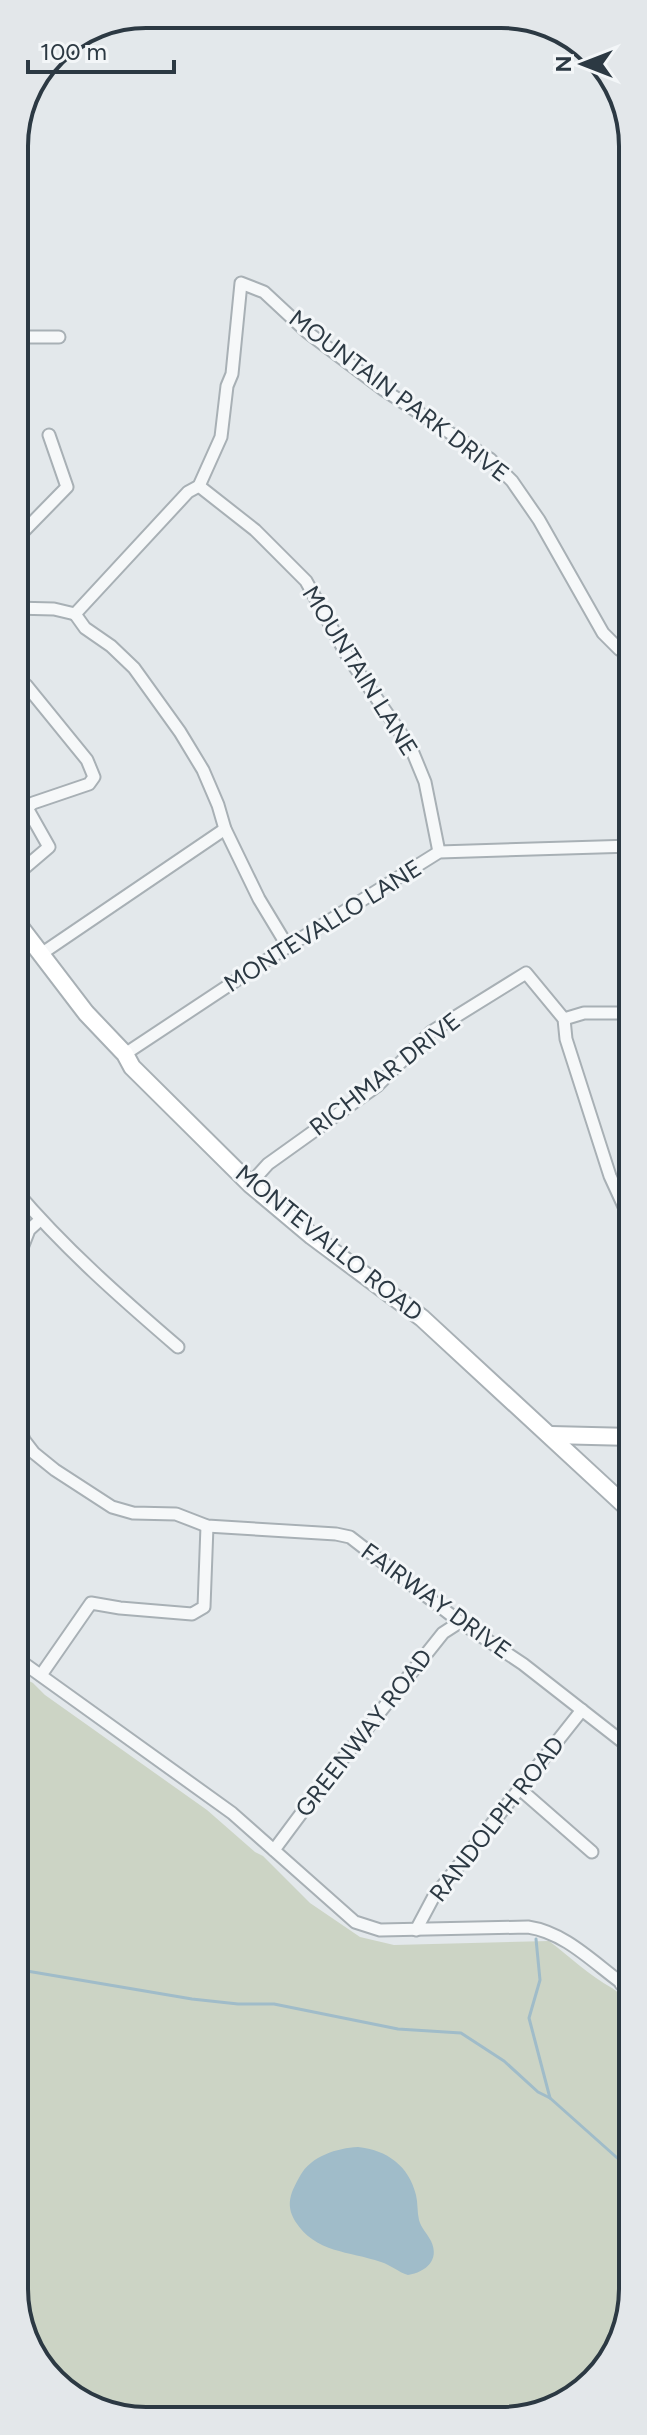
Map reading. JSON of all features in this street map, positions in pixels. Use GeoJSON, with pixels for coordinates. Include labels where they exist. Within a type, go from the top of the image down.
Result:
{"type":"FeatureCollection","features":[{"type":"Feature","properties":{"kind":"main road","name":"MONTEVALLO ROAD"},"geometry":{"type":"LineString","coordinates":[[28,937],[86,1013],[125,1054],[132,1067],[250,1184],[312,1236],[422,1318],[619,1500]]}},
{"type":"Feature","properties":{"kind":"main road"},"geometry":{"type":"LineString","coordinates":[[551,1435],[619,1437]]}},
{"type":"Feature","properties":{"kind":"street","name":"MOUNTAIN PARK DRIVE"},"geometry":{"type":"LineString","coordinates":[[75,614],[188,492],[199,486],[221,437],[227,386],[232,374],[241,283],[264,292],[307,332],[384,390],[490,459],[512,481],[539,520],[603,633],[619,649]]}},
{"type":"Feature","properties":{"kind":"street"},"geometry":{"type":"LineString","coordinates":[[28,337],[59,337]]}},
{"type":"Feature","properties":{"kind":"street"},"geometry":{"type":"LineString","coordinates":[[28,527],[67,487],[49,435]]}},
{"type":"Feature","properties":{"kind":"street","name":"MOUNTAIN LANE"},"geometry":{"type":"LineString","coordinates":[[199,486],[255,530],[306,581],[348,657],[411,748],[425,782],[439,852]]}},
{"type":"Feature","properties":{"kind":"street"},"geometry":{"type":"LineString","coordinates":[[28,608],[54,609],[75,614],[85,628],[111,646],[134,668],[203,770],[225,829],[259,899],[288,947]]}},
{"type":"Feature","properties":{"kind":"street"},"geometry":{"type":"LineString","coordinates":[[28,687],[87,760],[94,777],[89,784],[28,807]]}},
{"type":"Feature","properties":{"kind":"street"},"geometry":{"type":"LineString","coordinates":[[28,810],[49,847],[28,865]]}},
{"type":"Feature","properties":{"kind":"street"},"geometry":{"type":"LineString","coordinates":[[41,954],[225,829]]}},
{"type":"Feature","properties":{"kind":"street","name":"MONTEVALLO LANE"},"geometry":{"type":"LineString","coordinates":[[125,1054],[439,852],[619,846]]}},
{"type":"Feature","properties":{"kind":"street","name":"RICHMAR DRIVE"},"geometry":{"type":"LineString","coordinates":[[250,1184],[268,1164],[377,1086],[431,1032],[526,973],[564,1019]]}},
{"type":"Feature","properties":{"kind":"street"},"geometry":{"type":"LineString","coordinates":[[619,1013],[584,1013],[564,1019],[566,1039],[619,1196]]}},
{"type":"Feature","properties":{"kind":"street"},"geometry":{"type":"LineString","coordinates":[[28,1206],[125,1302],[178,1347]]}},
{"type":"Feature","properties":{"kind":"street","name":"FAIRWAY DRIVE"},"geometry":{"type":"LineString","coordinates":[[28,1233],[40,1220]]}},
{"type":"Feature","properties":{"kind":"street","name":"FAIRWAY DRIVE"},"geometry":{"type":"LineString","coordinates":[[28,1445],[55,1470],[112,1507],[133,1513],[176,1514],[207,1526],[350,1537],[619,1739]]}},
{"type":"Feature","properties":{"kind":"street"},"geometry":{"type":"LineString","coordinates":[[41,1675],[91,1603],[192,1614],[204,1607],[207,1526]]}},
{"type":"Feature","properties":{"kind":"street","name":"GREENWAY ROAD"},"geometry":{"type":"LineString","coordinates":[[274,1850],[443,1633],[460,1622]]}},
{"type":"Feature","properties":{"kind":"street"},"geometry":{"type":"LineString","coordinates":[[28,1666],[232,1813],[355,1922],[380,1930],[539,1928],[559,1937],[619,1982]]}},
{"type":"Feature","properties":{"kind":"street","name":"RANDOLPH ROAD"},"geometry":{"type":"LineString","coordinates":[[416,1930],[433,1898],[582,1710]]}},
{"type":"Feature","properties":{"kind":"street"},"geometry":{"type":"LineString","coordinates":[[521,1790],[592,1852]]}},
{"type":"Feature","properties":{"kind":"green space"},"geometry":{"type":"Polygon","coordinates":[[[28,1680],[207,1810],[263,1856],[310,1903],[360,1937],[394,1945],[549,1941],[619,1994],[619,2297],[607,2341],[595,2361],[566,2387],[539,2401],[501,2407],[146,2407],[108,2401],[87,2391],[52,2361],[32,2319],[28,2289],[28,1680]]]}},
{"type":"Feature","properties":{"kind":"water"},"geometry":{"type":"Polygon","coordinates":[[[358,2147],[387,2156],[408,2176],[417,2198],[420,2223],[433,2248],[434,2254],[426,2268],[408,2275],[381,2262],[334,2249],[312,2239],[295,2221],[290,2198],[305,2169],[325,2154],[358,2147]]]}},
{"type":"Feature","properties":{"kind":"waterway"},"geometry":{"type":"LineString","coordinates":[[536,1939],[540,1980],[529,2018],[550,2098]]}},
{"type":"Feature","properties":{"kind":"waterway"},"geometry":{"type":"LineString","coordinates":[[28,1971],[192,1999],[274,2004],[398,2029],[461,2033],[504,2061],[619,2160]]}}]}
